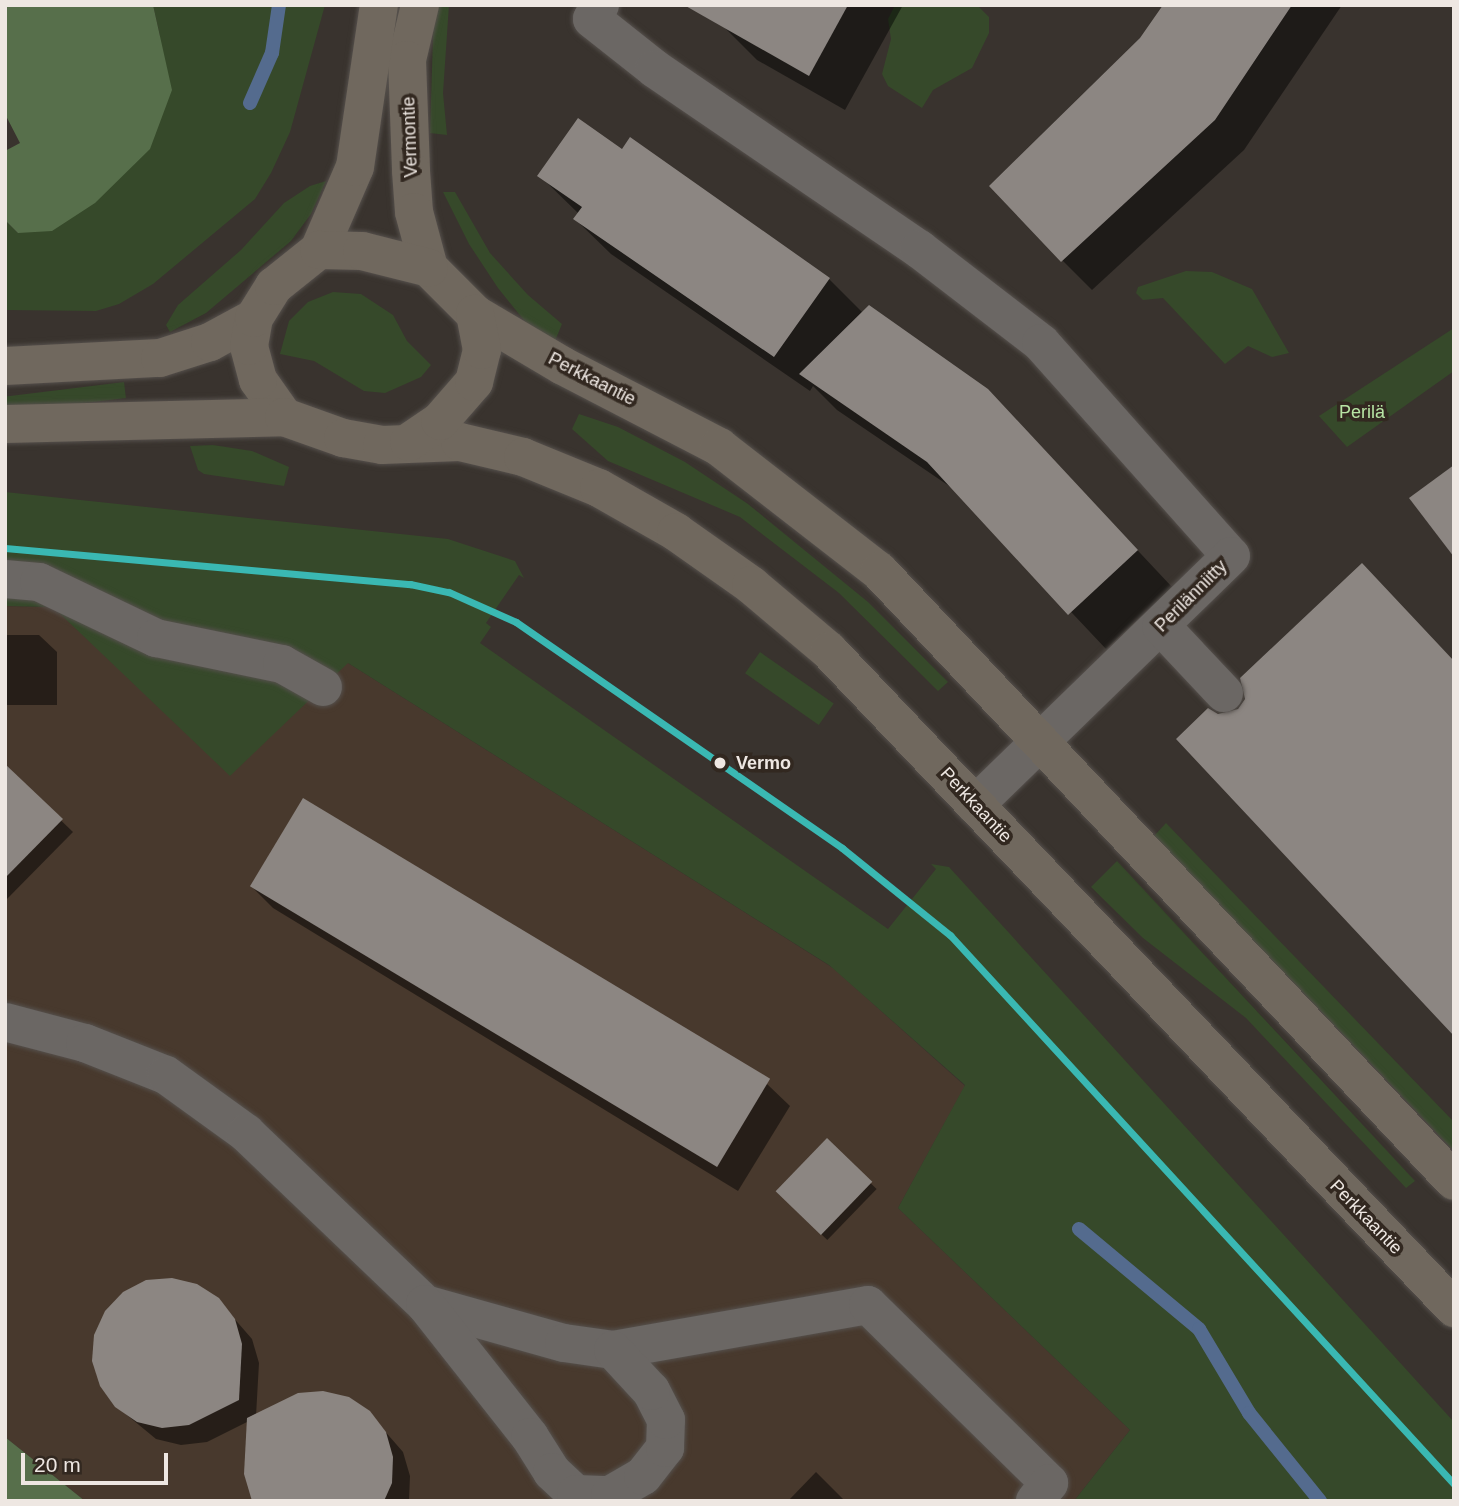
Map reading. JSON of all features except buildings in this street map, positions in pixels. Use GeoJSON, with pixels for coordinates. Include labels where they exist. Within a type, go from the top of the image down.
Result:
{"type":"FeatureCollection","features":[{"type":"Feature","properties":{"kind":"main road"},"geometry":{"type":"LineString","coordinates":[[319,250],[355,167],[379,5]]}},
{"type":"Feature","properties":{"kind":"main road","name":"Vermontie"},"geometry":{"type":"LineString","coordinates":[[420,5],[407,60],[410,157],[414,212],[429,268]]}},
{"type":"Feature","properties":{"kind":"main road"},"geometry":{"type":"LineString","coordinates":[[5,424],[284,417],[343,438],[382,445],[409,442],[440,421],[474,382],[482,350],[475,314],[429,268],[362,251],[319,250],[299,261],[274,286],[254,318],[249,346],[258,380],[284,417]]}},
{"type":"Feature","properties":{"kind":"main road","name":"Perkkaantie"},"geometry":{"type":"LineString","coordinates":[[475,314],[564,366],[719,447],[786,496],[879,571],[1040,745],[1454,1181]]}},
{"type":"Feature","properties":{"kind":"main road"},"geometry":{"type":"LineString","coordinates":[[5,366],[160,358],[210,342],[254,318]]}},
{"type":"Feature","properties":{"kind":"main road","name":"Perkkaantie"},"geometry":{"type":"LineString","coordinates":[[409,442],[460,442],[523,457],[598,488],[676,532],[751,585],[829,651],[1449,1294]]}},
{"type":"Feature","properties":{"kind":"street","name":"Perilänniitty"},"geometry":{"type":"LineString","coordinates":[[600,5],[592,19],[655,69],[919,249],[1041,343],[1231,556],[1040,745],[975,805]]}},
{"type":"Feature","properties":{"kind":"street"},"geometry":{"type":"LineString","coordinates":[[5,579],[39,582],[156,638],[282,664],[323,687]]}},
{"type":"Feature","properties":{"kind":"street"},"geometry":{"type":"LineString","coordinates":[[1161,626],[1224,693]]}},
{"type":"Feature","properties":{"kind":"street"},"geometry":{"type":"LineString","coordinates":[[5,1022],[85,1043],[166,1075],[246,1133],[425,1304],[530,1437],[552,1472],[576,1494],[610,1495],[643,1476],[665,1448],[666,1420],[651,1391],[614,1350]]}},
{"type":"Feature","properties":{"kind":"street"},"geometry":{"type":"LineString","coordinates":[[425,1304],[564,1343],[614,1350],[868,1305],[1049,1483],[1035,1501]]}},
{"type":"Feature","properties":{"kind":"shaded area"},"geometry":{"type":"Polygon","coordinates":[[[5,606],[53,607],[348,663],[833,968],[965,1086],[898,1208],[1130,1430],[1074,1501],[85,1501],[5,1437],[5,606]]]}},
{"type":"Feature","properties":{"kind":"green space"},"geometry":{"type":"Polygon","coordinates":[[[5,5],[153,5],[172,90],[150,149],[95,203],[52,231],[18,233],[5,220],[5,151],[20,143],[5,114],[5,5]]]}},
{"type":"Feature","properties":{"kind":"green space"},"geometry":{"type":"Polygon","coordinates":[[[153,5],[325,5],[290,132],[271,173],[255,199],[153,284],[119,304],[96,311],[5,310],[5,220],[18,233],[160,36],[153,5]]]}},
{"type":"Feature","properties":{"kind":"green space"},"geometry":{"type":"Polygon","coordinates":[[[434,5],[449,5],[443,93],[447,135],[430,133],[434,5]]]}},
{"type":"Feature","properties":{"kind":"green space"},"geometry":{"type":"Polygon","coordinates":[[[895,5],[977,5],[989,17],[989,33],[972,68],[933,90],[922,108],[888,86],[882,74],[891,39],[888,19],[895,5]]]}},
{"type":"Feature","properties":{"kind":"green space"},"geometry":{"type":"Polygon","coordinates":[[[326,181],[311,214],[291,241],[206,313],[170,332],[166,325],[178,305],[241,250],[284,203],[310,186],[326,181]]]}},
{"type":"Feature","properties":{"kind":"green space"},"geometry":{"type":"Polygon","coordinates":[[[443,192],[455,192],[490,253],[528,295],[562,324],[555,341],[527,324],[498,288],[469,244],[443,192]]]}},
{"type":"Feature","properties":{"kind":"green space"},"geometry":{"type":"Polygon","coordinates":[[[1186,271],[1212,272],[1252,289],[1289,353],[1272,357],[1248,346],[1225,364],[1163,298],[1143,300],[1136,293],[1138,287],[1186,271]]]}},
{"type":"Feature","properties":{"kind":"green space"},"geometry":{"type":"Polygon","coordinates":[[[333,292],[361,294],[393,315],[407,341],[431,365],[421,377],[385,393],[364,391],[314,361],[280,354],[289,321],[308,302],[333,292]]]}},
{"type":"Feature","properties":{"kind":"green space","name":"Perilä"},"geometry":{"type":"Polygon","coordinates":[[[1454,328],[1454,371],[1347,447],[1319,416],[1454,328]]]}},
{"type":"Feature","properties":{"kind":"green space"},"geometry":{"type":"Polygon","coordinates":[[[124,382],[126,398],[8,412],[6,397],[124,382]]]}},
{"type":"Feature","properties":{"kind":"green space"},"geometry":{"type":"Polygon","coordinates":[[[579,414],[618,427],[685,462],[748,504],[868,602],[948,682],[938,691],[839,593],[740,517],[608,461],[572,429],[579,414]]]}},
{"type":"Feature","properties":{"kind":"green space"},"geometry":{"type":"Polygon","coordinates":[[[213,445],[252,451],[289,467],[284,486],[204,474],[198,470],[190,446],[213,445]]]}},
{"type":"Feature","properties":{"kind":"green space"},"geometry":{"type":"Polygon","coordinates":[[[5,492],[448,539],[515,561],[524,578],[519,575],[486,623],[491,627],[480,643],[888,929],[936,869],[931,864],[949,867],[1454,1422],[1454,1501],[1074,1501],[1130,1430],[898,1208],[965,1085],[829,965],[348,663],[230,776],[53,607],[5,606],[5,492]]]}},
{"type":"Feature","properties":{"kind":"green space"},"geometry":{"type":"Polygon","coordinates":[[[760,652],[834,704],[819,725],[745,673],[760,652]]]}},
{"type":"Feature","properties":{"kind":"green space"},"geometry":{"type":"Polygon","coordinates":[[[1166,823],[1454,1122],[1454,1151],[1154,836],[1166,823]]]}},
{"type":"Feature","properties":{"kind":"green space"},"geometry":{"type":"Polygon","coordinates":[[[1117,861],[1415,1181],[1406,1188],[1246,1018],[1143,938],[1091,887],[1117,861]]]}},
{"type":"Feature","properties":{"kind":"green space"},"geometry":{"type":"Polygon","coordinates":[[[5,1437],[85,1501],[5,1501],[5,1437]]]}},
{"type":"Feature","properties":{"kind":"waterway"},"geometry":{"type":"LineString","coordinates":[[250,103],[272,53],[279,5]]}},
{"type":"Feature","properties":{"kind":"waterway"},"geometry":{"type":"LineString","coordinates":[[1079,1229],[1199,1329],[1249,1413],[1320,1501]]}},
{"type":"Feature","properties":{"kind":"transit line"},"geometry":{"type":"LineString","coordinates":[[5,548],[410,584],[449,592],[516,622],[842,848],[950,935],[1454,1484]]}},
{"type":"Feature","properties":{"kind":"place","name":"Vermo"},"geometry":{"type":"Point","coordinates":[720,763]}}]}
